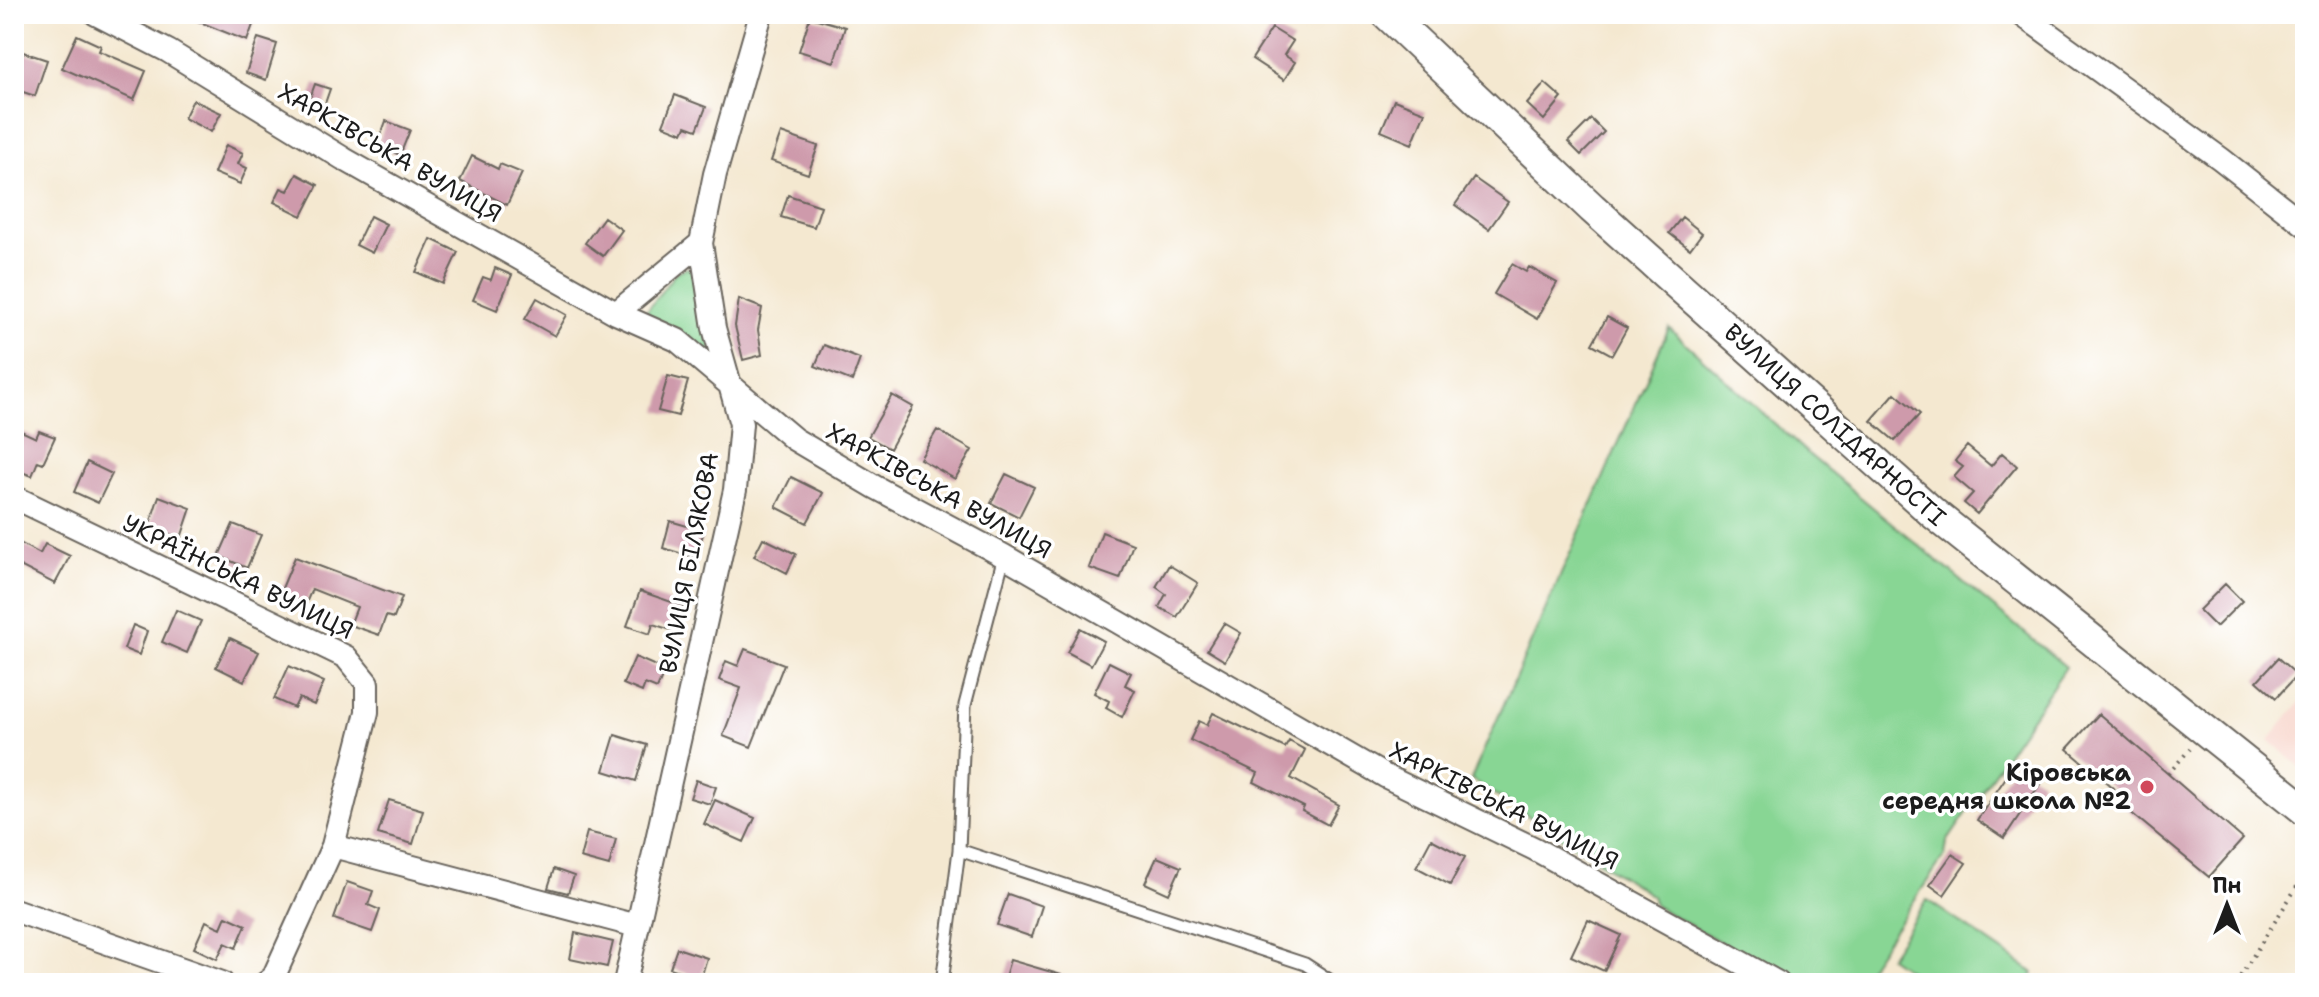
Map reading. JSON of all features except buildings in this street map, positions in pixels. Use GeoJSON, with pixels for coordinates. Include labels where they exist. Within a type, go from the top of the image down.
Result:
{"type":"FeatureCollection","features":[{"type":"Feature","properties":{"kind":"main road","name":"ВУЛИЦЯ СОЛІДАРНОСТІ"},"geometry":{"type":"LineString","coordinates":[[1387,14],[1592,208],[1933,513],[2305,810]]}},
{"type":"Feature","properties":{"kind":"street","name":"ХАРКІВСЬКА ВУЛИЦЯ"},"geometry":{"type":"LineString","coordinates":[[96,14],[168,51],[344,159],[616,313],[677,340],[728,381],[757,412],[794,439],[1385,776],[1535,849],[1778,983]]}},
{"type":"Feature","properties":{"kind":"street","name":"ВУЛИЦЯ БІЛЯКОВА"},"geometry":{"type":"LineString","coordinates":[[625,983],[735,490],[741,424],[714,328],[701,243],[715,174],[761,14]]}},
{"type":"Feature","properties":{"kind":"street"},"geometry":{"type":"LineString","coordinates":[[2021,14],[2221,159],[2305,225]]}},
{"type":"Feature","properties":{"kind":"street"},"geometry":{"type":"LineString","coordinates":[[616,313],[701,243]]}},
{"type":"Feature","properties":{"kind":"street","name":"УКРАЇНСЬКА ВУЛИЦЯ"},"geometry":{"type":"LineString","coordinates":[[14,497],[346,657],[367,683],[367,712],[333,846],[273,978],[266,983]]}},
{"type":"Feature","properties":{"kind":"street"},"geometry":{"type":"LineString","coordinates":[[333,846],[637,926]]}},
{"type":"Feature","properties":{"kind":"street"},"geometry":{"type":"LineString","coordinates":[[14,910],[222,983]]}},
{"type":"Feature","properties":{"kind":"lane"},"geometry":{"type":"LineString","coordinates":[[942,983],[959,850],[965,705],[1004,556]]}},
{"type":"Feature","properties":{"kind":"lane"},"geometry":{"type":"LineString","coordinates":[[959,850],[1305,964],[1334,983]]}},
{"type":"Feature","properties":{"kind":"path"},"geometry":{"type":"LineString","coordinates":[[2168,774],[2193,745]]}},
{"type":"Feature","properties":{"kind":"path"},"geometry":{"type":"LineString","coordinates":[[2236,983],[2305,874]]}},
{"type":"Feature","properties":{"kind":"shaded area"},"geometry":{"type":"Polygon","coordinates":[[[2305,696],[2305,771],[2269,740],[2305,696]]]}},
{"type":"Feature","properties":{"kind":"green space"},"geometry":{"type":"Polygon","coordinates":[[[686,268],[693,270],[714,361],[643,316],[676,272],[686,268]]]}},
{"type":"Feature","properties":{"kind":"green space"},"geometry":{"type":"Polygon","coordinates":[[[1669,328],[1807,453],[2066,667],[1947,842],[1945,855],[1858,983],[1795,983],[1655,906],[1652,896],[1471,779],[1669,328]]]}},
{"type":"Feature","properties":{"kind":"green space"},"geometry":{"type":"Polygon","coordinates":[[[1927,900],[2034,973],[2027,983],[1927,983],[1889,957],[1927,900]]]}},
{"type":"Feature","properties":{"kind":"place","name":"Кіровська середня школа №2"},"geometry":{"type":"Point","coordinates":[2147,787]}}]}
